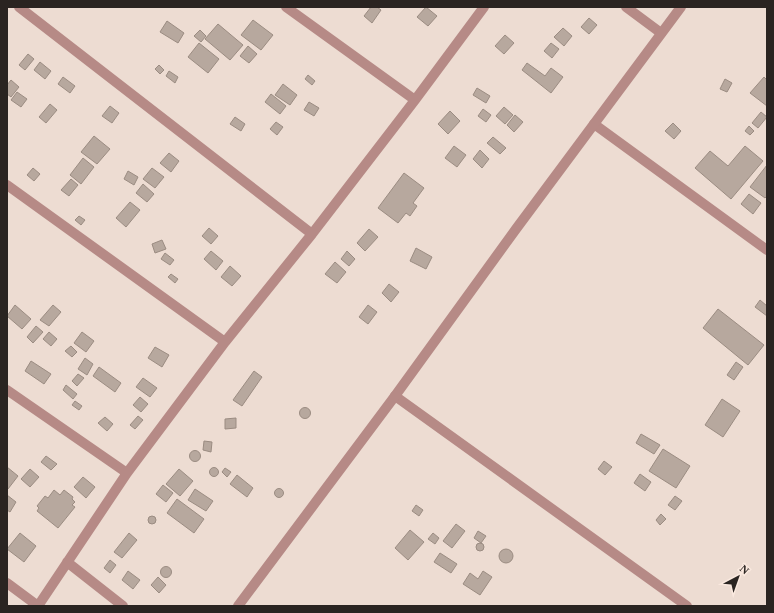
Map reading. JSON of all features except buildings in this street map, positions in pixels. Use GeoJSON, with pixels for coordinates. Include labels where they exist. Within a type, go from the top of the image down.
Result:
{"type":"FeatureCollection","features":[{"type":"Feature","properties":{"kind":"street"},"geometry":{"type":"LineString","coordinates":[[19,7],[312,234]]}},
{"type":"Feature","properties":{"kind":"street"},"geometry":{"type":"LineString","coordinates":[[286,7],[415,100]]}},
{"type":"Feature","properties":{"kind":"street"},"geometry":{"type":"LineString","coordinates":[[7,583],[38,606],[127,473],[225,342],[312,234],[484,7]]}},
{"type":"Feature","properties":{"kind":"street"},"geometry":{"type":"LineString","coordinates":[[626,7],[661,34]]}},
{"type":"Feature","properties":{"kind":"street"},"geometry":{"type":"LineString","coordinates":[[238,606],[395,396],[680,7]]}},
{"type":"Feature","properties":{"kind":"street"},"geometry":{"type":"LineString","coordinates":[[594,124],[767,250]]}},
{"type":"Feature","properties":{"kind":"street"},"geometry":{"type":"LineString","coordinates":[[7,185],[225,342]]}},
{"type":"Feature","properties":{"kind":"street"},"geometry":{"type":"LineString","coordinates":[[7,390],[127,473]]}},
{"type":"Feature","properties":{"kind":"street"},"geometry":{"type":"LineString","coordinates":[[395,396],[687,606]]}},
{"type":"Feature","properties":{"kind":"street"},"geometry":{"type":"LineString","coordinates":[[67,562],[124,606]]}}]}
